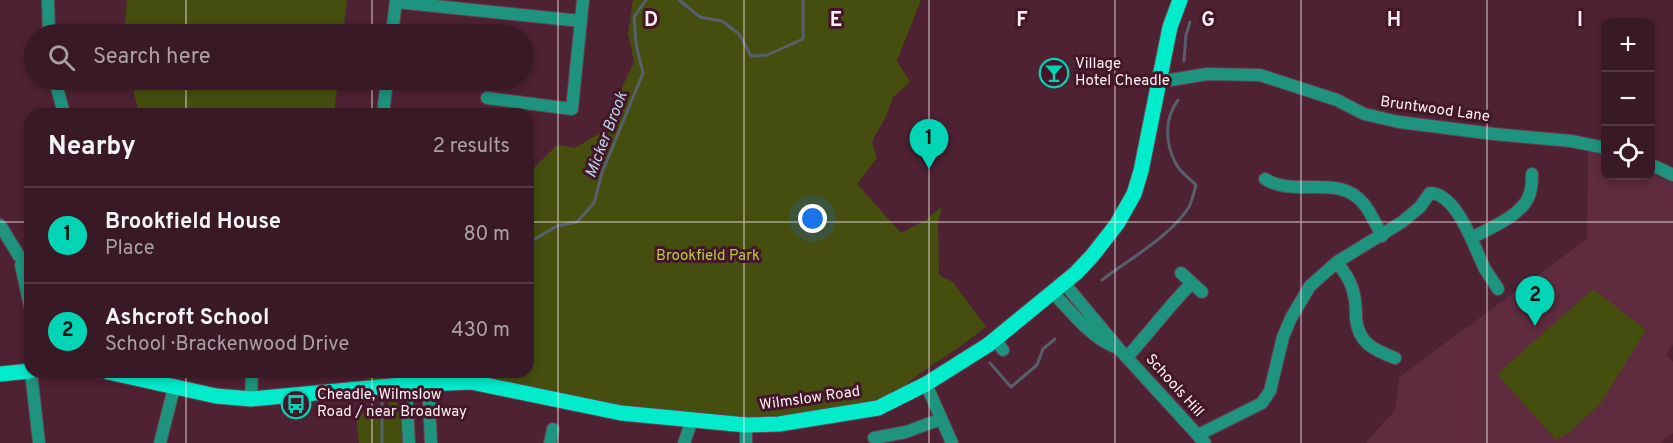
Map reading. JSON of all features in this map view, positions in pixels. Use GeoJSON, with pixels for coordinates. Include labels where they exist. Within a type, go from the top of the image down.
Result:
{"type":"FeatureCollection","features":[{"type":"Feature","properties":{"kind":"main road","name":"Wilmslow Road"},"geometry":{"type":"LineString","coordinates":[[133,378],[216,396],[251,399],[400,385],[471,382],[621,413],[746,425],[779,424],[878,408],[999,345],[1092,256],[1117,224],[1134,194],[1146,147],[1170,27],[1180,0]]}},
{"type":"Feature","properties":{"kind":"main road"},"geometry":{"type":"LineString","coordinates":[[0,374],[24,372]]}},
{"type":"Feature","properties":{"kind":"street"},"geometry":{"type":"LineString","coordinates":[[48,0],[49,24]]}},
{"type":"Feature","properties":{"kind":"street"},"geometry":{"type":"LineString","coordinates":[[487,98],[572,109],[583,0]]}},
{"type":"Feature","properties":{"kind":"street"},"geometry":{"type":"LineString","coordinates":[[394,24],[400,2],[580,21]]}},
{"type":"Feature","properties":{"kind":"street","name":"Bruntwood Lane"},"geometry":{"type":"LineString","coordinates":[[1158,82],[1207,74],[1260,75],[1336,100],[1364,114],[1399,122],[1571,141],[1601,147]]}},
{"type":"Feature","properties":{"kind":"street"},"geometry":{"type":"LineString","coordinates":[[58,90],[62,108]]}},
{"type":"Feature","properties":{"kind":"street"},"geometry":{"type":"LineString","coordinates":[[384,108],[386,90]]}},
{"type":"Feature","properties":{"kind":"street"},"geometry":{"type":"LineString","coordinates":[[1655,166],[1673,175]]}},
{"type":"Feature","properties":{"kind":"street"},"geometry":{"type":"LineString","coordinates":[[1473,237],[1503,221],[1528,200],[1532,174]]}},
{"type":"Feature","properties":{"kind":"street"},"geometry":{"type":"LineString","coordinates":[[1265,179],[1279,186],[1324,186],[1354,194],[1368,209],[1382,236]]}},
{"type":"Feature","properties":{"kind":"street"},"geometry":{"type":"LineString","coordinates":[[1202,439],[1262,404],[1270,391],[1283,337],[1298,304],[1310,286],[1337,262],[1402,222],[1420,207],[1430,193],[1437,193],[1448,201],[1473,237],[1485,268],[1498,288]]}},
{"type":"Feature","properties":{"kind":"street"},"geometry":{"type":"LineString","coordinates":[[0,225],[20,260],[24,278]]}},
{"type":"Feature","properties":{"kind":"street"},"geometry":{"type":"LineString","coordinates":[[1337,262],[1354,292],[1359,331],[1364,342],[1373,349],[1395,358]]}},
{"type":"Feature","properties":{"kind":"street"},"geometry":{"type":"LineString","coordinates":[[1181,273],[1202,292]]}},
{"type":"Feature","properties":{"kind":"street"},"geometry":{"type":"LineString","coordinates":[[1123,352],[1156,326],[1168,307],[1191,284]]}},
{"type":"Feature","properties":{"kind":"street","name":"Schools Hill"},"geometry":{"type":"LineString","coordinates":[[1058,288],[1086,327],[1105,343],[1123,352],[1202,439]]}},
{"type":"Feature","properties":{"kind":"street"},"geometry":{"type":"LineString","coordinates":[[32,378],[39,443]]}},
{"type":"Feature","properties":{"kind":"street"},"geometry":{"type":"LineString","coordinates":[[251,399],[252,378]]}},
{"type":"Feature","properties":{"kind":"street"},"geometry":{"type":"LineString","coordinates":[[428,383],[432,443]]}},
{"type":"Feature","properties":{"kind":"street"},"geometry":{"type":"LineString","coordinates":[[926,384],[952,443]]}},
{"type":"Feature","properties":{"kind":"street"},"geometry":{"type":"LineString","coordinates":[[400,385],[409,443]]}},
{"type":"Feature","properties":{"kind":"street"},"geometry":{"type":"LineString","coordinates":[[160,443],[174,388]]}},
{"type":"Feature","properties":{"kind":"street"},"geometry":{"type":"LineString","coordinates":[[874,438],[906,432],[941,419]]}},
{"type":"Feature","properties":{"kind":"street"},"geometry":{"type":"LineString","coordinates":[[684,443],[692,420]]}},
{"type":"Feature","properties":{"kind":"street"},"geometry":{"type":"LineString","coordinates":[[746,425],[746,443]]}},
{"type":"Feature","properties":{"kind":"street"},"geometry":{"type":"LineString","coordinates":[[549,443],[553,429]]}},
{"type":"Feature","properties":{"kind":"shaded area"},"geometry":{"type":"Polygon","coordinates":[[[1588,151],[1601,154],[1601,180],[1655,180],[1655,175],[1673,183],[1673,344],[1666,355],[1673,362],[1673,433],[1659,443],[1366,442],[1395,410],[1399,377],[1587,239],[1588,151]]]}},
{"type":"Feature","properties":{"kind":"green space"},"geometry":{"type":"Polygon","coordinates":[[[127,0],[347,0],[344,24],[125,24],[127,0]]]}},
{"type":"Feature","properties":{"kind":"green space","name":"Brookfield Park"},"geometry":{"type":"Polygon","coordinates":[[[633,0],[921,0],[897,61],[910,82],[893,97],[872,142],[877,158],[857,184],[901,233],[926,220],[942,206],[938,222],[939,275],[953,282],[986,327],[923,371],[878,408],[746,425],[621,413],[471,382],[362,388],[368,378],[534,378],[534,168],[557,145],[575,148],[601,132],[634,62],[628,33],[633,0]]]}},
{"type":"Feature","properties":{"kind":"green space"},"geometry":{"type":"Polygon","coordinates":[[[133,90],[337,90],[335,108],[138,108],[133,90]]]}},
{"type":"Feature","properties":{"kind":"green space"},"geometry":{"type":"Polygon","coordinates":[[[1593,289],[1646,330],[1601,403],[1570,432],[1556,440],[1497,374],[1593,289]]]}},
{"type":"Feature","properties":{"kind":"green space"},"geometry":{"type":"Polygon","coordinates":[[[389,400],[396,401],[400,407],[404,443],[359,443],[356,417],[364,412],[388,412],[389,400]]]}},
{"type":"Feature","properties":{"kind":"waterway","name":"Micker Brook"},"geometry":{"type":"LineString","coordinates":[[534,239],[557,226],[577,222],[594,203],[602,173],[643,73],[636,44],[634,17],[646,0]]}},
{"type":"Feature","properties":{"kind":"waterway","name":"Micker Brook"},"geometry":{"type":"LineString","coordinates":[[679,0],[700,17],[722,21],[739,34],[751,56],[767,55],[803,39],[803,0]]}},
{"type":"Feature","properties":{"kind":"waterway"},"geometry":{"type":"LineString","coordinates":[[1184,61],[1186,35],[1190,22]]}},
{"type":"Feature","properties":{"kind":"waterway"},"geometry":{"type":"LineString","coordinates":[[1102,280],[1160,238],[1181,218],[1190,205],[1196,185],[1178,167],[1172,156],[1168,140],[1168,123],[1178,100]]}},
{"type":"Feature","properties":{"kind":"waterway"},"geometry":{"type":"LineString","coordinates":[[990,363],[1011,387],[1037,365],[1043,349],[1055,339]]}},
{"type":"Feature","properties":{"kind":"waterway","name":"Micker Brook"},"geometry":{"type":"LineString","coordinates":[[382,392],[382,443]]}},
{"type":"Feature","properties":{"kind":"place","name":"Village Hotel Cheadle"},"geometry":{"type":"Point","coordinates":[1054,73]}},
{"type":"Feature","properties":{"kind":"place","name":"Brookfield House"},"geometry":{"type":"Point","coordinates":[929,169]}},
{"type":"Feature","properties":{"kind":"place","name":"Ashcroft School"},"geometry":{"type":"Point","coordinates":[1535,326]}},
{"type":"Feature","properties":{"kind":"place","name":"Cheadle, Wilmslow Road / near Broadway"},"geometry":{"type":"Point","coordinates":[296,404]}}]}
